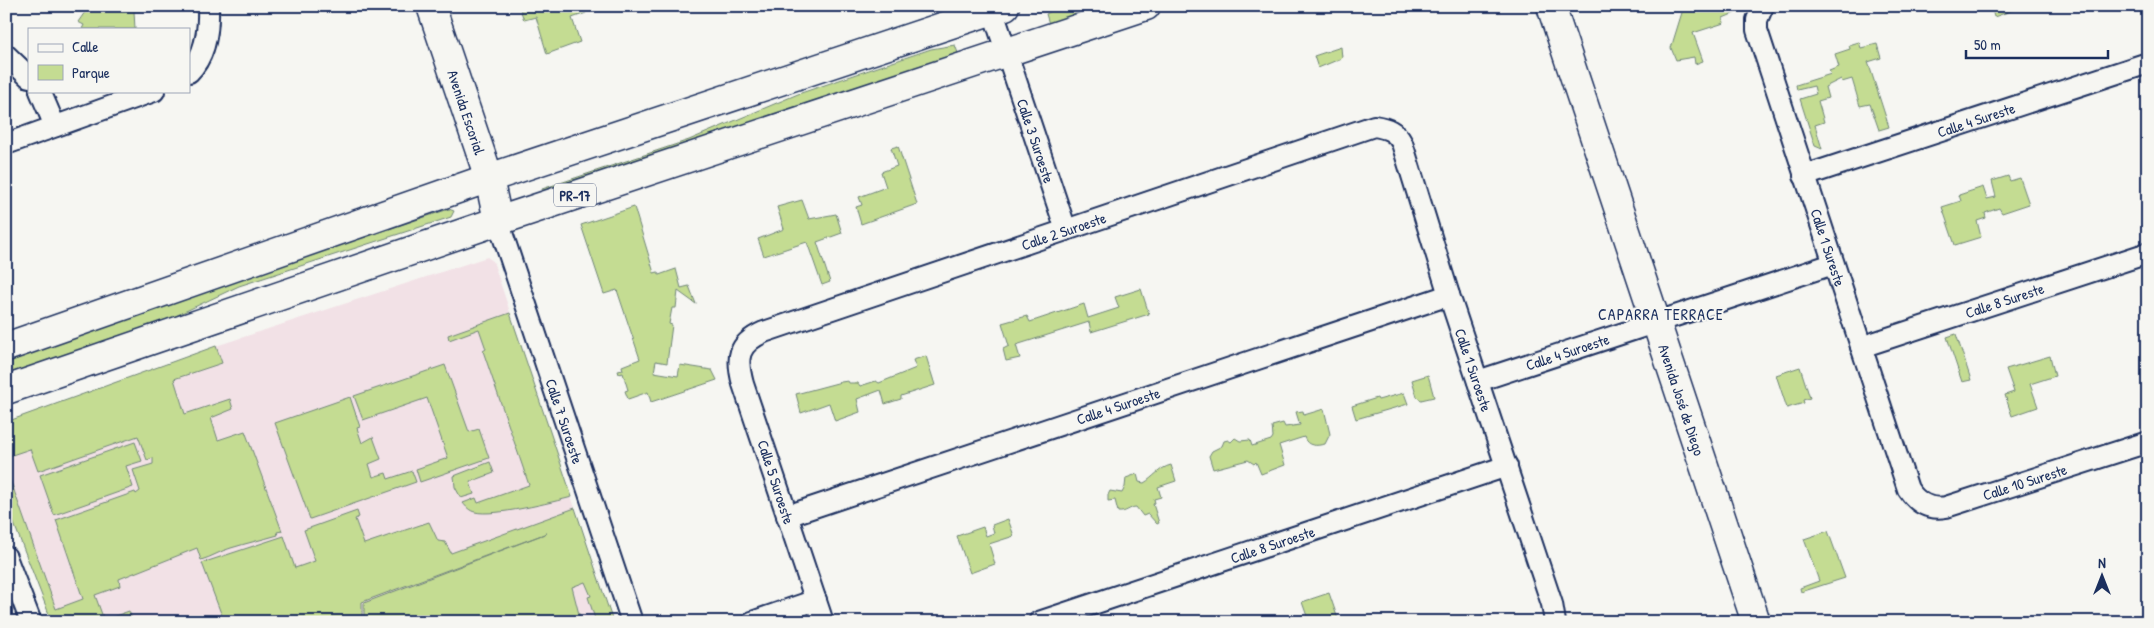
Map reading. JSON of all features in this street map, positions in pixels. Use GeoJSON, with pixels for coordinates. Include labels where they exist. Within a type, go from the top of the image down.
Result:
{"type":"FeatureCollection","features":[{"type":"Feature","properties":{"kind":"main road","name":"Avenida Escorial"},"geometry":{"type":"LineString","coordinates":[[431,6],[489,178],[498,221]]}},
{"type":"Feature","properties":{"kind":"main road","name":"PR-17"},"geometry":{"type":"LineString","coordinates":[[6,390],[498,221],[1146,6]]}},
{"type":"Feature","properties":{"kind":"main road","name":"Avenida José de Diego"},"geometry":{"type":"LineString","coordinates":[[1551,6],[1756,622]]}},
{"type":"Feature","properties":{"kind":"main road"},"geometry":{"type":"LineString","coordinates":[[6,347],[489,178],[996,8]]}},
{"type":"Feature","properties":{"kind":"street","name":"Calle 1 Sureste"},"geometry":{"type":"LineString","coordinates":[[1764,6],[1757,20],[1757,30],[1908,488]]}},
{"type":"Feature","properties":{"kind":"street","name":"Calle 3 Suroeste"},"geometry":{"type":"LineString","coordinates":[[996,8],[1006,52],[1066,230]]}},
{"type":"Feature","properties":{"kind":"street"},"geometry":{"type":"LineString","coordinates":[[190,70],[201,54],[207,38],[209,13]]}},
{"type":"Feature","properties":{"kind":"street"},"geometry":{"type":"LineString","coordinates":[[6,55],[28,77]]}},
{"type":"Feature","properties":{"kind":"street","name":"Calle 4 Sureste"},"geometry":{"type":"LineString","coordinates":[[1804,176],[2148,63]]}},
{"type":"Feature","properties":{"kind":"street"},"geometry":{"type":"LineString","coordinates":[[40,92],[55,126]]}},
{"type":"Feature","properties":{"kind":"street"},"geometry":{"type":"LineString","coordinates":[[6,144],[151,92]]}},
{"type":"Feature","properties":{"kind":"street","name":"Calle 2 Suroeste"},"geometry":{"type":"LineString","coordinates":[[747,342],[764,332],[1374,126],[1383,127]]}},
{"type":"Feature","properties":{"kind":"street","name":"Calle 1 Suroeste"},"geometry":{"type":"LineString","coordinates":[[1383,127],[1399,136],[1402,143],[1449,295],[1552,604],[1555,622]]}},
{"type":"Feature","properties":{"kind":"street","name":"Calle 7 Suroeste"},"geometry":{"type":"LineString","coordinates":[[498,221],[632,622]]}},
{"type":"Feature","properties":{"kind":"street","name":"Calle 8 Sureste"},"geometry":{"type":"LineString","coordinates":[[1861,347],[2148,252]]}},
{"type":"Feature","properties":{"kind":"street"},"geometry":{"type":"LineString","coordinates":[[1656,322],[1833,264]]}},
{"type":"Feature","properties":{"kind":"street","name":"Calle 4 Suroeste"},"geometry":{"type":"LineString","coordinates":[[787,516],[1449,295]]}},
{"type":"Feature","properties":{"kind":"street","name":"Calle 4 Suroeste"},"geometry":{"type":"LineString","coordinates":[[1478,380],[1656,322]]}},
{"type":"Feature","properties":{"kind":"street","name":"Calle 5 Suroeste"},"geometry":{"type":"LineString","coordinates":[[747,342],[741,350],[739,369],[823,622]]}},
{"type":"Feature","properties":{"kind":"street","name":"Calle 10 Sureste"},"geometry":{"type":"LineString","coordinates":[[1908,488],[1914,497],[1926,506],[1946,507],[2148,442]]}},
{"type":"Feature","properties":{"kind":"street","name":"Calle 8 Suroeste"},"geometry":{"type":"LineString","coordinates":[[1039,622],[1507,466]]}},
{"type":"Feature","properties":{"kind":"street"},"geometry":{"type":"LineString","coordinates":[[6,557],[31,622]]}},
{"type":"Feature","properties":{"kind":"street"},"geometry":{"type":"LineString","coordinates":[[752,622],[816,600]]}},
{"type":"Feature","properties":{"kind":"shaded area"},"geometry":{"type":"Polygon","coordinates":[[[487,257],[493,261],[613,622],[52,622],[6,503],[6,422],[216,346],[487,257]]]}},
{"type":"Feature","properties":{"kind":"green space"},"geometry":{"type":"Polygon","coordinates":[[[77,6],[140,6],[140,11],[134,11],[135,28],[82,28],[84,25],[78,22],[85,12],[77,6]]]}},
{"type":"Feature","properties":{"kind":"green space"},"geometry":{"type":"Polygon","coordinates":[[[519,6],[585,6],[586,13],[572,18],[580,42],[547,54],[536,17],[524,20],[519,6]]]}},
{"type":"Feature","properties":{"kind":"green space"},"geometry":{"type":"Polygon","coordinates":[[[1061,6],[1112,6],[1065,21],[1049,24],[1046,14],[1061,6]]]}},
{"type":"Feature","properties":{"kind":"green space"},"geometry":{"type":"Polygon","coordinates":[[[1684,6],[1738,6],[1735,13],[1723,18],[1724,23],[1693,33],[1703,61],[1695,64],[1694,57],[1676,60],[1671,48],[1684,6]]]}},
{"type":"Feature","properties":{"kind":"green space"},"geometry":{"type":"Polygon","coordinates":[[[1991,6],[2019,6],[2019,8],[1994,17],[1991,6]]]}},
{"type":"Feature","properties":{"kind":"green space"},"geometry":{"type":"Polygon","coordinates":[[[1859,42],[1861,48],[1877,44],[1881,58],[1868,62],[1889,127],[1879,130],[1870,104],[1860,106],[1852,79],[1842,82],[1841,79],[1825,87],[1828,98],[1818,101],[1824,122],[1815,125],[1822,149],[1815,146],[1800,99],[1816,94],[1814,86],[1797,90],[1796,85],[1831,74],[1829,71],[1839,67],[1835,54],[1850,49],[1849,45],[1859,42]]]}},
{"type":"Feature","properties":{"kind":"green space"},"geometry":{"type":"Polygon","coordinates":[[[955,45],[958,53],[945,60],[544,195],[542,189],[689,140],[798,94],[931,49],[955,45]]]}},
{"type":"Feature","properties":{"kind":"green space"},"geometry":{"type":"Polygon","coordinates":[[[1341,47],[1342,58],[1318,68],[1314,56],[1341,47]]]}},
{"type":"Feature","properties":{"kind":"green space"},"geometry":{"type":"Polygon","coordinates":[[[898,146],[917,204],[861,224],[856,207],[862,205],[859,197],[886,187],[881,172],[897,166],[891,148],[898,146]]]}},
{"type":"Feature","properties":{"kind":"green space"},"geometry":{"type":"Polygon","coordinates":[[[2008,176],[2010,181],[2020,178],[2029,204],[2002,213],[1999,208],[1985,213],[1986,218],[1977,221],[1981,237],[1955,245],[1942,207],[1961,201],[1959,195],[1983,187],[1987,199],[1996,197],[1992,181],[2008,176]]]}},
{"type":"Feature","properties":{"kind":"green space"},"geometry":{"type":"Polygon","coordinates":[[[802,200],[809,219],[836,214],[842,233],[817,242],[830,282],[822,285],[807,242],[764,256],[758,239],[784,229],[777,207],[802,200]]]}},
{"type":"Feature","properties":{"kind":"green space"},"geometry":{"type":"Polygon","coordinates":[[[634,207],[654,273],[658,272],[659,275],[676,269],[681,288],[689,286],[696,304],[678,291],[676,308],[672,308],[669,324],[672,325],[667,363],[656,361],[654,372],[678,376],[680,365],[712,370],[717,380],[651,402],[648,392],[628,399],[625,391],[628,390],[623,373],[619,374],[618,371],[623,370],[622,366],[640,359],[617,290],[604,294],[581,225],[634,207]]]}},
{"type":"Feature","properties":{"kind":"green space"},"geometry":{"type":"Polygon","coordinates":[[[449,209],[454,211],[451,217],[239,286],[152,327],[6,379],[6,362],[15,358],[208,289],[449,209]]]}},
{"type":"Feature","properties":{"kind":"green space"},"geometry":{"type":"Polygon","coordinates":[[[1141,289],[1149,314],[1091,332],[1089,322],[1016,345],[1020,358],[1006,361],[1003,349],[1009,346],[1002,323],[1027,316],[1030,322],[1084,304],[1088,318],[1119,308],[1115,297],[1141,289]]]}},
{"type":"Feature","properties":{"kind":"green space"},"geometry":{"type":"Polygon","coordinates":[[[510,313],[572,497],[509,511],[475,512],[468,509],[463,503],[476,498],[478,503],[529,485],[483,351],[486,349],[479,329],[449,340],[448,335],[510,313]]]}},
{"type":"Feature","properties":{"kind":"green space"},"geometry":{"type":"Polygon","coordinates":[[[1956,334],[1971,380],[1962,382],[1947,337],[1956,334]]]}},
{"type":"Feature","properties":{"kind":"green space"},"geometry":{"type":"Polygon","coordinates":[[[216,346],[222,363],[174,379],[185,414],[230,399],[233,409],[211,418],[218,440],[245,431],[282,531],[277,532],[278,535],[227,549],[201,560],[197,548],[119,579],[120,586],[95,595],[104,620],[129,611],[133,622],[52,622],[6,503],[6,468],[56,609],[83,599],[56,520],[135,492],[136,494],[140,491],[133,470],[153,464],[153,458],[147,460],[138,436],[38,471],[30,449],[6,457],[6,422],[216,346]]]}},
{"type":"Feature","properties":{"kind":"green space"},"geometry":{"type":"Polygon","coordinates":[[[926,356],[935,385],[901,396],[901,399],[885,404],[881,390],[857,399],[860,412],[835,421],[829,403],[801,413],[796,394],[848,381],[849,383],[858,383],[860,386],[876,381],[879,383],[916,368],[913,360],[926,356]]]}},
{"type":"Feature","properties":{"kind":"green space"},"geometry":{"type":"Polygon","coordinates":[[[2050,356],[2055,376],[2030,384],[2038,407],[2012,416],[2005,395],[2014,392],[2006,369],[2050,356]]]}},
{"type":"Feature","properties":{"kind":"green space"},"geometry":{"type":"Polygon","coordinates":[[[445,365],[469,432],[479,429],[489,458],[420,482],[416,469],[448,458],[427,398],[363,420],[354,396],[445,365]]]}},
{"type":"Feature","properties":{"kind":"green space"},"geometry":{"type":"Polygon","coordinates":[[[1800,367],[1810,398],[1803,400],[1804,403],[1787,408],[1776,375],[1800,367]]]}},
{"type":"Feature","properties":{"kind":"green space"},"geometry":{"type":"Polygon","coordinates":[[[1428,375],[1434,397],[1421,400],[1417,397],[1412,380],[1428,375]]]}},
{"type":"Feature","properties":{"kind":"green space"},"geometry":{"type":"Polygon","coordinates":[[[1404,393],[1408,404],[1356,419],[1352,406],[1377,398],[1378,400],[1404,393]]]}},
{"type":"Feature","properties":{"kind":"green space"},"geometry":{"type":"Polygon","coordinates":[[[350,397],[360,427],[357,428],[362,443],[373,437],[381,459],[369,464],[373,477],[386,473],[388,479],[412,471],[416,482],[310,519],[275,423],[350,397]]]}},
{"type":"Feature","properties":{"kind":"green space"},"geometry":{"type":"Polygon","coordinates":[[[1324,409],[1330,434],[1325,444],[1307,443],[1304,437],[1279,445],[1285,465],[1261,474],[1256,462],[1254,464],[1248,460],[1213,469],[1209,456],[1212,451],[1222,446],[1224,441],[1228,440],[1231,442],[1235,438],[1240,441],[1250,440],[1252,446],[1271,440],[1273,437],[1272,426],[1283,423],[1285,427],[1300,425],[1296,412],[1303,411],[1304,415],[1324,409]]]}},
{"type":"Feature","properties":{"kind":"green space"},"geometry":{"type":"Polygon","coordinates":[[[135,442],[142,461],[126,466],[133,487],[54,515],[40,475],[135,442]]]}},
{"type":"Feature","properties":{"kind":"green space"},"geometry":{"type":"Polygon","coordinates":[[[490,462],[494,473],[470,482],[474,494],[461,498],[455,487],[454,476],[490,462]]]}},
{"type":"Feature","properties":{"kind":"green space"},"geometry":{"type":"Polygon","coordinates":[[[1171,465],[1176,481],[1158,487],[1161,497],[1154,499],[1155,503],[1153,504],[1159,523],[1157,524],[1148,514],[1143,516],[1136,507],[1118,512],[1115,500],[1108,501],[1110,491],[1122,493],[1126,478],[1137,474],[1139,482],[1144,483],[1160,470],[1171,465]]]}},
{"type":"Feature","properties":{"kind":"green space"},"geometry":{"type":"Polygon","coordinates":[[[575,508],[613,622],[596,622],[588,597],[591,596],[585,582],[572,587],[581,622],[364,622],[364,603],[547,533],[362,602],[362,622],[322,622],[298,618],[274,622],[208,622],[222,616],[202,563],[284,536],[295,568],[315,561],[304,530],[357,511],[359,517],[355,519],[364,544],[429,522],[438,541],[445,542],[451,553],[575,508]]]}},
{"type":"Feature","properties":{"kind":"green space"},"geometry":{"type":"Polygon","coordinates":[[[1008,519],[1014,536],[989,544],[995,564],[970,573],[957,536],[983,527],[986,536],[994,533],[992,525],[1008,519]]]}},
{"type":"Feature","properties":{"kind":"green space"},"geometry":{"type":"Polygon","coordinates":[[[1828,531],[1845,578],[1801,592],[1800,588],[1819,581],[1804,539],[1828,531]]]}},
{"type":"Feature","properties":{"kind":"green space"},"geometry":{"type":"Polygon","coordinates":[[[1329,593],[1339,622],[1309,622],[1302,602],[1329,593]]]}},
{"type":"Feature","properties":{"kind":"district","name":"CAPARRA TERRACE"},"geometry":{"type":"Point","coordinates":[1661,314]}}]}
